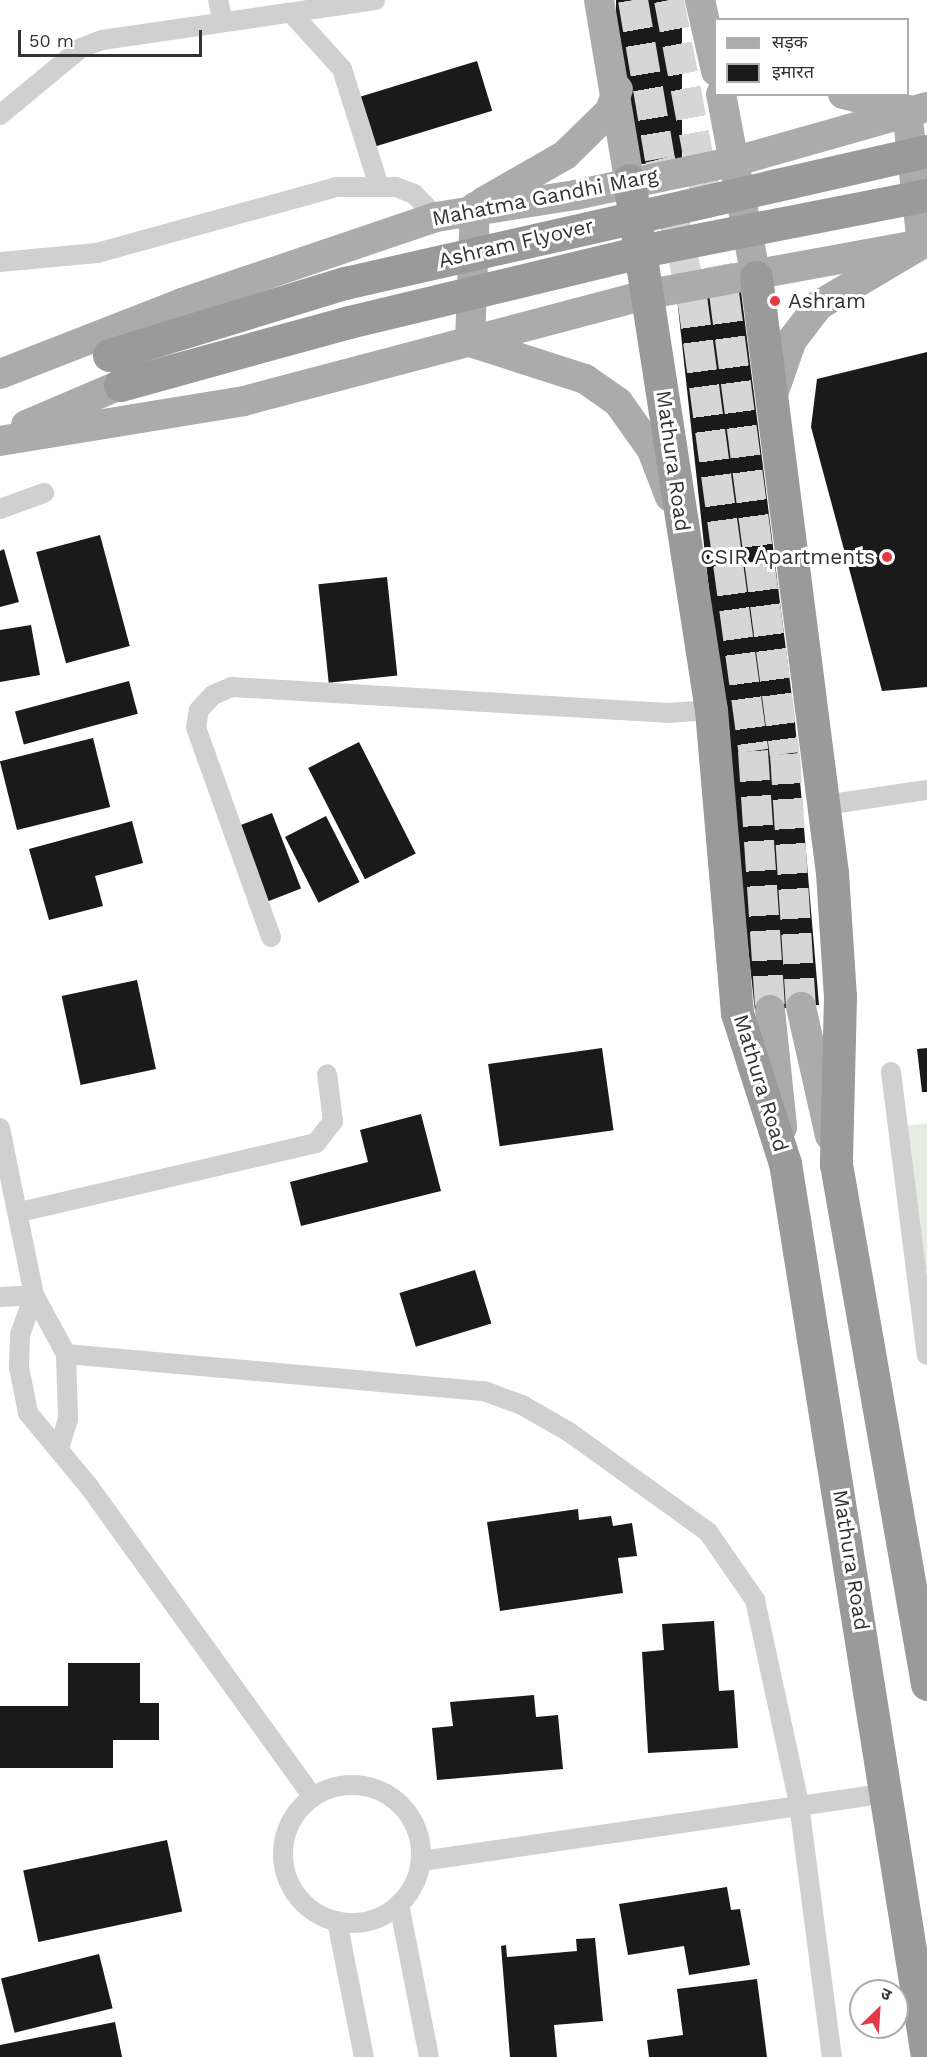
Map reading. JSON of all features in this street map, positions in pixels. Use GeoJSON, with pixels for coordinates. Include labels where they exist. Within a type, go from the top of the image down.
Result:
{"type":"FeatureCollection","features":[{"type":"Feature","properties":{"kind":"highway","name":"Ashram Flyover"},"geometry":{"type":"LineString","coordinates":[[109,355],[345,283],[927,151]]}},
{"type":"Feature","properties":{"kind":"highway","name":"Mathura Road"},"geometry":{"type":"LineString","coordinates":[[628,180],[649,294],[681,525],[711,710],[737,1013],[785,1163],[889,1793],[927,2057]]}},
{"type":"Feature","properties":{"kind":"highway","name":"Ashram Flyover"},"geometry":{"type":"LineString","coordinates":[[120,385],[349,322],[650,250],[927,195]]}},
{"type":"Feature","properties":{"kind":"highway"},"geometry":{"type":"LineString","coordinates":[[756,277],[825,805],[840,996],[836,1164],[927,1684]]}},
{"type":"Feature","properties":{"kind":"main road","name":"Mathura Road"},"geometry":{"type":"LineString","coordinates":[[599,0],[618,89],[628,180]]}},
{"type":"Feature","properties":{"kind":"main road"},"geometry":{"type":"LineString","coordinates":[[700,0],[714,59]]}},
{"type":"Feature","properties":{"kind":"main road"},"geometry":{"type":"LineString","coordinates":[[470,342],[475,207],[565,155],[610,111],[618,89]]}},
{"type":"Feature","properties":{"kind":"main road"},"geometry":{"type":"LineString","coordinates":[[721,96],[736,160],[756,277]]}},
{"type":"Feature","properties":{"kind":"main road"},"geometry":{"type":"LineString","coordinates":[[854,96],[917,108],[925,244]]}},
{"type":"Feature","properties":{"kind":"main road","name":"Mahatma Gandhi Marg"},"geometry":{"type":"LineString","coordinates":[[0,374],[182,303],[436,217],[475,207],[575,195],[628,180],[736,160],[917,108]]}},
{"type":"Feature","properties":{"kind":"main road"},"geometry":{"type":"LineString","coordinates":[[0,439],[244,400],[649,294],[756,277],[925,244]]}},
{"type":"Feature","properties":{"kind":"main road"},"geometry":{"type":"LineString","coordinates":[[772,396],[792,340],[819,305],[925,244]]}},
{"type":"Feature","properties":{"kind":"main road"},"geometry":{"type":"LineString","coordinates":[[470,342],[585,379],[618,402],[652,450],[681,525]]}},
{"type":"Feature","properties":{"kind":"main road"},"geometry":{"type":"LineString","coordinates":[[0,390],[109,355]]}},
{"type":"Feature","properties":{"kind":"main road"},"geometry":{"type":"LineString","coordinates":[[0,439],[120,385]]}},
{"type":"Feature","properties":{"kind":"main road"},"geometry":{"type":"LineString","coordinates":[[801,1007],[836,1164]]}},
{"type":"Feature","properties":{"kind":"main road"},"geometry":{"type":"LineString","coordinates":[[770,1010],[785,1163]]}},
{"type":"Feature","properties":{"kind":"street"},"geometry":{"type":"LineString","coordinates":[[218,0],[223,21]]}},
{"type":"Feature","properties":{"kind":"street"},"geometry":{"type":"LineString","coordinates":[[0,115],[81,48],[223,21],[294,16],[375,0]]}},
{"type":"Feature","properties":{"kind":"street"},"geometry":{"type":"LineString","coordinates":[[294,16],[342,69],[378,183]]}},
{"type":"Feature","properties":{"kind":"street"},"geometry":{"type":"LineString","coordinates":[[0,262],[97,252],[336,187],[378,183],[414,194],[436,217]]}},
{"type":"Feature","properties":{"kind":"street"},"geometry":{"type":"LineString","coordinates":[[0,509],[44,493]]}},
{"type":"Feature","properties":{"kind":"street"},"geometry":{"type":"LineString","coordinates":[[271,937],[196,728],[199,710],[213,694],[232,687],[667,713],[711,710]]}},
{"type":"Feature","properties":{"kind":"street"},"geometry":{"type":"LineString","coordinates":[[825,805],[927,790]]}},
{"type":"Feature","properties":{"kind":"street"},"geometry":{"type":"LineString","coordinates":[[891,1072],[927,1355]]}},
{"type":"Feature","properties":{"kind":"street"},"geometry":{"type":"LineString","coordinates":[[20,1212],[316,1143],[333,1122],[327,1074]]}},
{"type":"Feature","properties":{"kind":"street"},"geometry":{"type":"LineString","coordinates":[[0,1128],[20,1212],[34,1295],[66,1354],[68,1419],[59,1448]]}},
{"type":"Feature","properties":{"kind":"street"},"geometry":{"type":"LineString","coordinates":[[0,1297],[34,1295]]}},
{"type":"Feature","properties":{"kind":"street"},"geometry":{"type":"LineString","coordinates":[[34,1295],[20,1335],[19,1389],[28,1413],[59,1448],[312,1796]]}},
{"type":"Feature","properties":{"kind":"street"},"geometry":{"type":"LineString","coordinates":[[66,1354],[484,1391],[522,1405],[568,1432],[682,1511],[708,1532],[740,1574],[755,1600],[799,1804],[832,2057]]}},
{"type":"Feature","properties":{"kind":"street"},"geometry":{"type":"LineString","coordinates":[[356,1786],[386,1795],[412,1821],[422,1861],[399,1904],[376,1919],[337,1921],[303,1902],[285,1867],[286,1834],[312,1796],[356,1786]]}},
{"type":"Feature","properties":{"kind":"street"},"geometry":{"type":"LineString","coordinates":[[422,1861],[799,1804],[889,1793]]}},
{"type":"Feature","properties":{"kind":"street"},"geometry":{"type":"LineString","coordinates":[[399,1904],[429,2057]]}},
{"type":"Feature","properties":{"kind":"street"},"geometry":{"type":"LineString","coordinates":[[337,1921],[364,2057]]}},
{"type":"Feature","properties":{"kind":"shaded area"},"geometry":{"type":"Polygon","coordinates":[[[927,1123],[927,1270],[915,1271],[899,1127],[927,1123]]]}},
{"type":"Feature","properties":{"kind":"building"},"geometry":{"type":"Polygon","coordinates":[[[616,0],[682,0],[682,164],[616,164],[616,0]]]}},
{"type":"Feature","properties":{"kind":"building"},"geometry":{"type":"Polygon","coordinates":[[[477,61],[492,111],[374,147],[358,97],[477,61]]]}},
{"type":"Feature","properties":{"kind":"building"},"geometry":{"type":"Polygon","coordinates":[[[741,291],[795,722],[819,1005],[755,1011],[677,298],[741,291]]]}},
{"type":"Feature","properties":{"kind":"building","name":"CSIR Apartments"},"geometry":{"type":"Polygon","coordinates":[[[927,352],[927,687],[882,691],[811,427],[817,379],[927,352]]]}},
{"type":"Feature","properties":{"kind":"building"},"geometry":{"type":"Polygon","coordinates":[[[100,535],[130,646],[66,663],[36,552],[100,535]]]}},
{"type":"Feature","properties":{"kind":"building"},"geometry":{"type":"Polygon","coordinates":[[[4,549],[19,602],[0,607],[0,551],[4,549]]]}},
{"type":"Feature","properties":{"kind":"building"},"geometry":{"type":"Polygon","coordinates":[[[387,577],[397,675],[329,683],[318,584],[387,577]]]}},
{"type":"Feature","properties":{"kind":"building"},"geometry":{"type":"Polygon","coordinates":[[[31,625],[40,675],[0,682],[0,630],[31,625]]]}},
{"type":"Feature","properties":{"kind":"building"},"geometry":{"type":"Polygon","coordinates":[[[129,681],[138,714],[24,744],[15,712],[129,681]]]}},
{"type":"Feature","properties":{"kind":"building"},"geometry":{"type":"Polygon","coordinates":[[[93,738],[110,807],[17,830],[0,761],[93,738]]]}},
{"type":"Feature","properties":{"kind":"building"},"geometry":{"type":"Polygon","coordinates":[[[359,742],[416,853],[365,879],[308,768],[359,742]]]}},
{"type":"Feature","properties":{"kind":"building"},"geometry":{"type":"Polygon","coordinates":[[[272,813],[301,889],[262,904],[233,828],[272,813]]]}},
{"type":"Feature","properties":{"kind":"building"},"geometry":{"type":"Polygon","coordinates":[[[326,816],[360,882],[319,903],[285,837],[326,816]]]}},
{"type":"Feature","properties":{"kind":"building"},"geometry":{"type":"Polygon","coordinates":[[[132,821],[143,863],[95,876],[103,906],[49,920],[29,849],[132,821]]]}},
{"type":"Feature","properties":{"kind":"building"},"geometry":{"type":"Polygon","coordinates":[[[137,980],[156,1069],[81,1085],[62,996],[137,980]]]}},
{"type":"Feature","properties":{"kind":"building"},"geometry":{"type":"Polygon","coordinates":[[[602,1048],[614,1130],[500,1146],[488,1064],[602,1048]]]}},
{"type":"Feature","properties":{"kind":"building"},"geometry":{"type":"Polygon","coordinates":[[[927,1048],[927,1092],[922,1092],[917,1049],[927,1048]]]}},
{"type":"Feature","properties":{"kind":"building"},"geometry":{"type":"Polygon","coordinates":[[[421,1114],[441,1191],[301,1226],[290,1182],[368,1162],[360,1130],[421,1114]]]}},
{"type":"Feature","properties":{"kind":"building"},"geometry":{"type":"Polygon","coordinates":[[[475,1270],[491,1324],[416,1347],[399,1293],[475,1270]]]}},
{"type":"Feature","properties":{"kind":"building"},"geometry":{"type":"Polygon","coordinates":[[[578,1509],[579,1520],[611,1516],[613,1526],[632,1523],[637,1556],[618,1558],[623,1593],[500,1611],[487,1522],[578,1509]]]}},
{"type":"Feature","properties":{"kind":"building"},"geometry":{"type":"Polygon","coordinates":[[[714,1621],[719,1691],[734,1690],[738,1748],[648,1753],[642,1652],[664,1650],[662,1624],[714,1621]]]}},
{"type":"Feature","properties":{"kind":"building"},"geometry":{"type":"Polygon","coordinates":[[[68,1663],[140,1663],[140,1703],[159,1703],[159,1740],[113,1740],[113,1768],[0,1768],[0,1706],[68,1706],[68,1663]]]}},
{"type":"Feature","properties":{"kind":"building"},"geometry":{"type":"Polygon","coordinates":[[[534,1695],[536,1717],[558,1715],[563,1769],[437,1780],[432,1728],[453,1726],[450,1702],[534,1695]]]}},
{"type":"Feature","properties":{"kind":"building"},"geometry":{"type":"Polygon","coordinates":[[[167,1840],[182,1911],[38,1942],[23,1871],[167,1840]]]}},
{"type":"Feature","properties":{"kind":"building"},"geometry":{"type":"Polygon","coordinates":[[[727,1887],[731,1910],[740,1909],[750,1965],[689,1975],[684,1946],[628,1955],[619,1904],[727,1887]]]}},
{"type":"Feature","properties":{"kind":"building"},"geometry":{"type":"Polygon","coordinates":[[[595,1938],[603,2021],[554,2025],[557,2057],[510,2057],[501,1946],[506,1945],[507,1957],[577,1951],[576,1939],[595,1938]]]}},
{"type":"Feature","properties":{"kind":"building"},"geometry":{"type":"Polygon","coordinates":[[[99,1954],[113,2008],[15,2033],[1,1978],[99,1954]]]}},
{"type":"Feature","properties":{"kind":"building"},"geometry":{"type":"Polygon","coordinates":[[[757,1979],[767,2057],[649,2057],[647,2040],[683,2035],[677,1989],[757,1979]]]}},
{"type":"Feature","properties":{"kind":"building"},"geometry":{"type":"Polygon","coordinates":[[[115,2022],[122,2057],[0,2057],[0,2045],[115,2022]]]}},
{"type":"Feature","properties":{"kind":"tunnel"},"geometry":{"type":"LineString","coordinates":[[633,0],[660,159],[692,297],[753,751],[770,1010]]}},
{"type":"Feature","properties":{"kind":"tunnel"},"geometry":{"type":"LineString","coordinates":[[669,0],[724,293],[785,754],[801,1007]]}},
{"type":"Feature","properties":{"kind":"place","name":"Ashram"},"geometry":{"type":"Point","coordinates":[775,301]}},
{"type":"Feature","properties":{"kind":"place","name":"CSIR Apartments"},"geometry":{"type":"Point","coordinates":[887,557]}}]}
